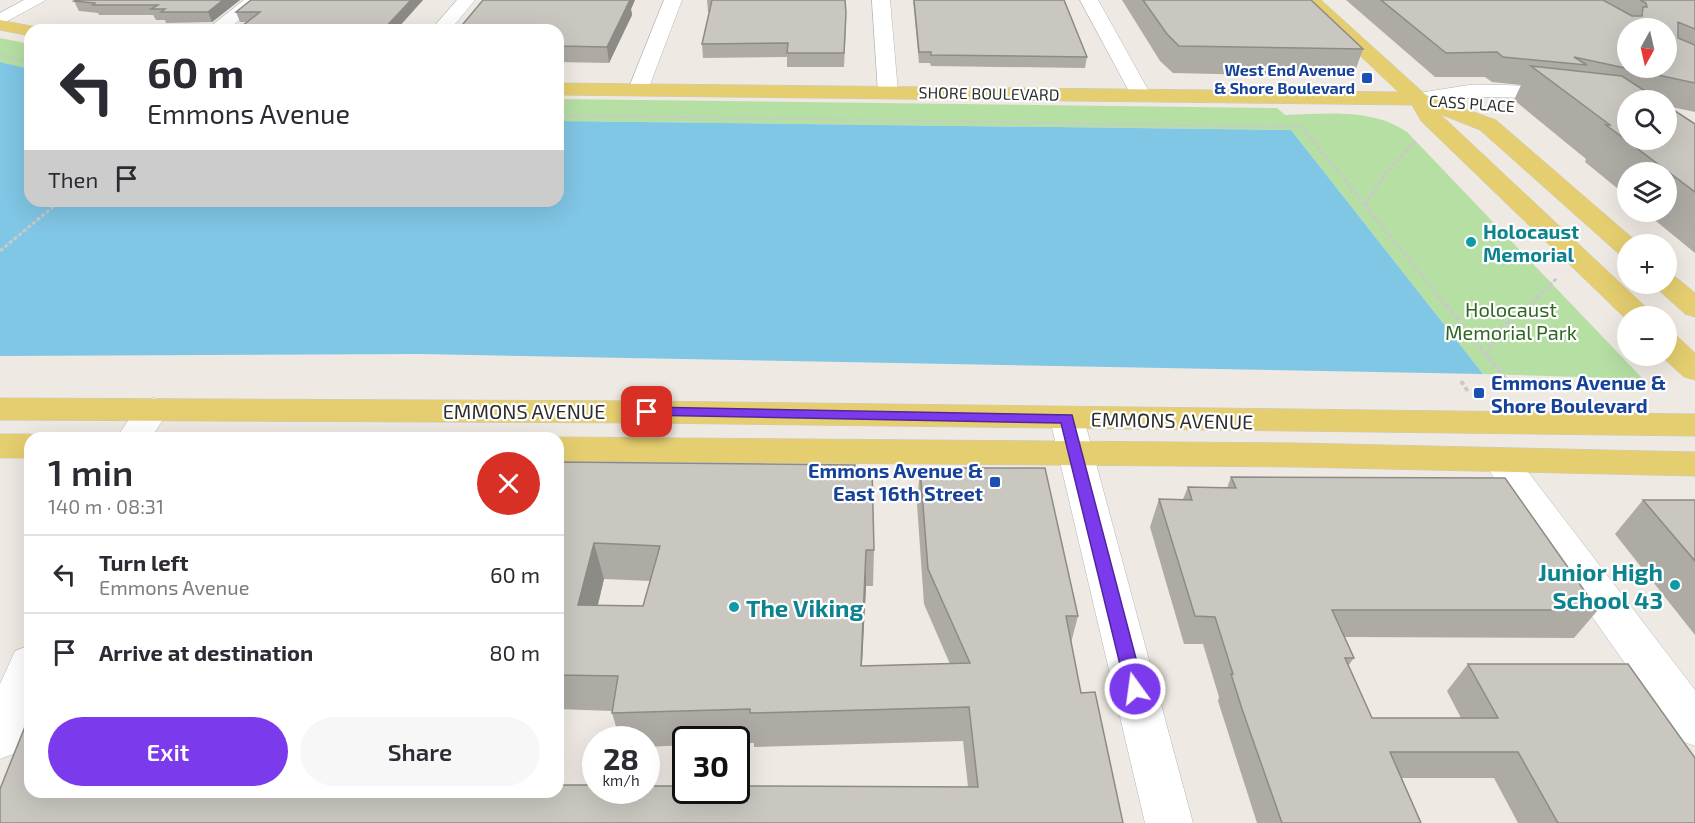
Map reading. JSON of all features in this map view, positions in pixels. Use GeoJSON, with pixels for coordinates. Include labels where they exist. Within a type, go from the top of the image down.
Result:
{"type":"FeatureCollection","features":[{"type":"Feature","properties":{"kind":"main road"},"geometry":{"type":"LineString","coordinates":[[1311,0],[1397,82],[1419,99],[1429,116],[1628,306]]}},
{"type":"Feature","properties":{"kind":"main road"},"geometry":{"type":"LineString","coordinates":[[0,23],[24,29]]}},
{"type":"Feature","properties":{"kind":"main road","name":"SHORE BOULEVARD"},"geometry":{"type":"LineString","coordinates":[[564,89],[1419,99],[1488,125],[1617,239]]}},
{"type":"Feature","properties":{"kind":"main road"},"geometry":{"type":"LineString","coordinates":[[1677,292],[1695,308]]}},
{"type":"Feature","properties":{"kind":"main road"},"geometry":{"type":"LineString","coordinates":[[1677,353],[1695,370]]}},
{"type":"Feature","properties":{"kind":"main road","name":"EMMONS AVENUE"},"geometry":{"type":"LineString","coordinates":[[0,409],[647,412],[1500,460],[1695,464]]}},
{"type":"Feature","properties":{"kind":"main road","name":"EMMONS AVENUE"},"geometry":{"type":"LineString","coordinates":[[564,449],[1071,436],[1695,425]]}},
{"type":"Feature","properties":{"kind":"main road"},"geometry":{"type":"LineString","coordinates":[[0,446],[24,446]]}},
{"type":"Feature","properties":{"kind":"street"},"geometry":{"type":"LineString","coordinates":[[0,23],[37,0]]}},
{"type":"Feature","properties":{"kind":"street"},"geometry":{"type":"LineString","coordinates":[[223,24],[255,0]]}},
{"type":"Feature","properties":{"kind":"street"},"geometry":{"type":"LineString","coordinates":[[445,24],[466,0]]}},
{"type":"Feature","properties":{"kind":"street"},"geometry":{"type":"LineString","coordinates":[[638,90],[673,0]]}},
{"type":"Feature","properties":{"kind":"street"},"geometry":{"type":"LineString","coordinates":[[881,0],[888,92]]}},
{"type":"Feature","properties":{"kind":"street"},"geometry":{"type":"LineString","coordinates":[[1089,0],[1141,94]]}},
{"type":"Feature","properties":{"kind":"street","name":"CASS PLACE"},"geometry":{"type":"LineString","coordinates":[[1419,99],[1449,90],[1530,92],[1596,100],[1617,105]]}},
{"type":"Feature","properties":{"kind":"street","name":"CASS PLACE"},"geometry":{"type":"LineString","coordinates":[[1419,99],[1557,110],[1617,120]]}},
{"type":"Feature","properties":{"kind":"street"},"geometry":{"type":"LineString","coordinates":[[137,432],[154,409]]}},
{"type":"Feature","properties":{"kind":"street"},"geometry":{"type":"LineString","coordinates":[[1071,436],[1168,823]]}},
{"type":"Feature","properties":{"kind":"street"},"geometry":{"type":"LineString","coordinates":[[1500,460],[1695,725]]}},
{"type":"Feature","properties":{"kind":"street"},"geometry":{"type":"LineString","coordinates":[[0,738],[24,679]]}},
{"type":"Feature","properties":{"kind":"path"},"geometry":{"type":"LineString","coordinates":[[0,55],[24,61]]}},
{"type":"Feature","properties":{"kind":"path"},"geometry":{"type":"LineString","coordinates":[[564,115],[1302,127]]}},
{"type":"Feature","properties":{"kind":"path"},"geometry":{"type":"LineString","coordinates":[[1296,119],[1508,382]]}},
{"type":"Feature","properties":{"kind":"path"},"geometry":{"type":"LineString","coordinates":[[1365,206],[1388,171],[1418,138]]}},
{"type":"Feature","properties":{"kind":"path"},"geometry":{"type":"LineString","coordinates":[[0,251],[53,207]]}},
{"type":"Feature","properties":{"kind":"path"},"geometry":{"type":"LineString","coordinates":[[1485,355],[1508,322],[1539,298],[1557,279]]}},
{"type":"Feature","properties":{"kind":"green space"},"geometry":{"type":"Polygon","coordinates":[[[0,38],[24,43],[24,68],[0,62],[0,38]]]}},
{"type":"Feature","properties":{"kind":"green space","name":"Holocaust Memorial Park"},"geometry":{"type":"Polygon","coordinates":[[[564,99],[1277,108],[1285,115],[1348,114],[1379,119],[1407,132],[1617,352],[1617,366],[1631,366],[1643,379],[1483,374],[1291,130],[564,121],[564,99]]]}},
{"type":"Feature","properties":{"kind":"water"},"geometry":{"type":"Polygon","coordinates":[[[0,62],[24,68],[24,207],[564,207],[564,121],[1291,130],[1483,374],[420,354],[0,356],[0,62]]]}},
{"type":"Feature","properties":{"kind":"building"},"geometry":{"type":"Polygon","coordinates":[[[223,0],[208,12],[161,12],[165,9],[151,9],[158,5],[93,5],[95,3],[74,1],[223,0]]]}},
{"type":"Feature","properties":{"kind":"building"},"geometry":{"type":"Polygon","coordinates":[[[251,0],[411,0],[389,24],[245,24],[260,12],[236,12],[251,0]]]}},
{"type":"Feature","properties":{"kind":"building"},"geometry":{"type":"Polygon","coordinates":[[[483,0],[630,0],[607,47],[564,46],[564,24],[463,24],[483,0]]]}},
{"type":"Feature","properties":{"kind":"building"},"geometry":{"type":"Polygon","coordinates":[[[712,0],[845,0],[844,53],[787,53],[788,43],[702,44],[712,0]]]}},
{"type":"Feature","properties":{"kind":"building"},"geometry":{"type":"Polygon","coordinates":[[[914,0],[1064,0],[1087,57],[931,55],[931,52],[919,52],[914,0]]]}},
{"type":"Feature","properties":{"kind":"building"},"geometry":{"type":"Polygon","coordinates":[[[1143,0],[1311,0],[1363,49],[1179,46],[1167,34],[1143,0]]]}},
{"type":"Feature","properties":{"kind":"building"},"geometry":{"type":"Polygon","coordinates":[[[1381,0],[1603,0],[1632,16],[1642,16],[1643,7],[1647,7],[1646,3],[1640,0],[1695,0],[1695,29],[1678,22],[1678,38],[1695,45],[1695,83],[1672,78],[1677,78],[1677,18],[1617,18],[1617,66],[1574,57],[1587,65],[1503,57],[1497,52],[1446,53],[1381,0]]]}},
{"type":"Feature","properties":{"kind":"building"},"geometry":{"type":"Polygon","coordinates":[[[1531,66],[1617,75],[1617,78],[1625,78],[1644,90],[1617,90],[1617,133],[1606,125],[1610,125],[1531,66]]]}},
{"type":"Feature","properties":{"kind":"building"},"geometry":{"type":"Polygon","coordinates":[[[1677,112],[1695,124],[1695,192],[1677,178],[1677,162],[1655,162],[1639,150],[1677,150],[1677,112]]]}},
{"type":"Feature","properties":{"kind":"building"},"geometry":{"type":"Polygon","coordinates":[[[564,462],[855,465],[854,468],[872,468],[874,550],[866,550],[861,666],[970,663],[928,569],[920,468],[1045,468],[1078,616],[1066,616],[1081,693],[1095,692],[1123,823],[0,823],[0,789],[24,729],[24,798],[564,798],[564,785],[582,785],[582,804],[660,804],[660,786],[672,786],[672,804],[750,804],[750,786],[978,787],[969,707],[750,713],[750,709],[612,713],[618,676],[564,675],[564,462]],[[594,543],[578,605],[643,606],[660,546],[594,543]]]}},
{"type":"Feature","properties":{"kind":"building"},"geometry":{"type":"Polygon","coordinates":[[[1231,477],[1505,478],[1598,610],[1332,610],[1354,658],[1345,658],[1372,718],[1498,718],[1468,664],[1628,664],[1695,758],[1695,823],[1558,823],[1518,752],[1390,752],[1421,823],[1282,823],[1242,709],[1215,617],[1195,616],[1159,499],[1192,500],[1188,487],[1236,488],[1231,477]]]}},
{"type":"Feature","properties":{"kind":"building"},"geometry":{"type":"Polygon","coordinates":[[[1643,500],[1695,500],[1695,561],[1643,500]]]}},
{"type":"Feature","properties":{"kind":"place","name":"West End Avenue & Shore Boulevard"},"geometry":{"type":"Point","coordinates":[1367,78]}},
{"type":"Feature","properties":{"kind":"place","name":"Holocaust Memorial"},"geometry":{"type":"Point","coordinates":[1471,242]}},
{"type":"Feature","properties":{"kind":"place","name":"Emmons Avenue & Shore Boulevard"},"geometry":{"type":"Point","coordinates":[1479,393]}},
{"type":"Feature","properties":{"kind":"place","name":"Emmons Avenue & East 16th Street"},"geometry":{"type":"Point","coordinates":[995,482]}},
{"type":"Feature","properties":{"kind":"place","name":"Junior High School 43"},"geometry":{"type":"Point","coordinates":[1675,585]}},
{"type":"Feature","properties":{"kind":"place","name":"The Viking"},"geometry":{"type":"Point","coordinates":[734,607]}},
{"type":"Feature","properties":{"kind":"route"},"geometry":{"type":"LineString","coordinates":[[647,412],[1067,419],[1135,689]]}}]}
